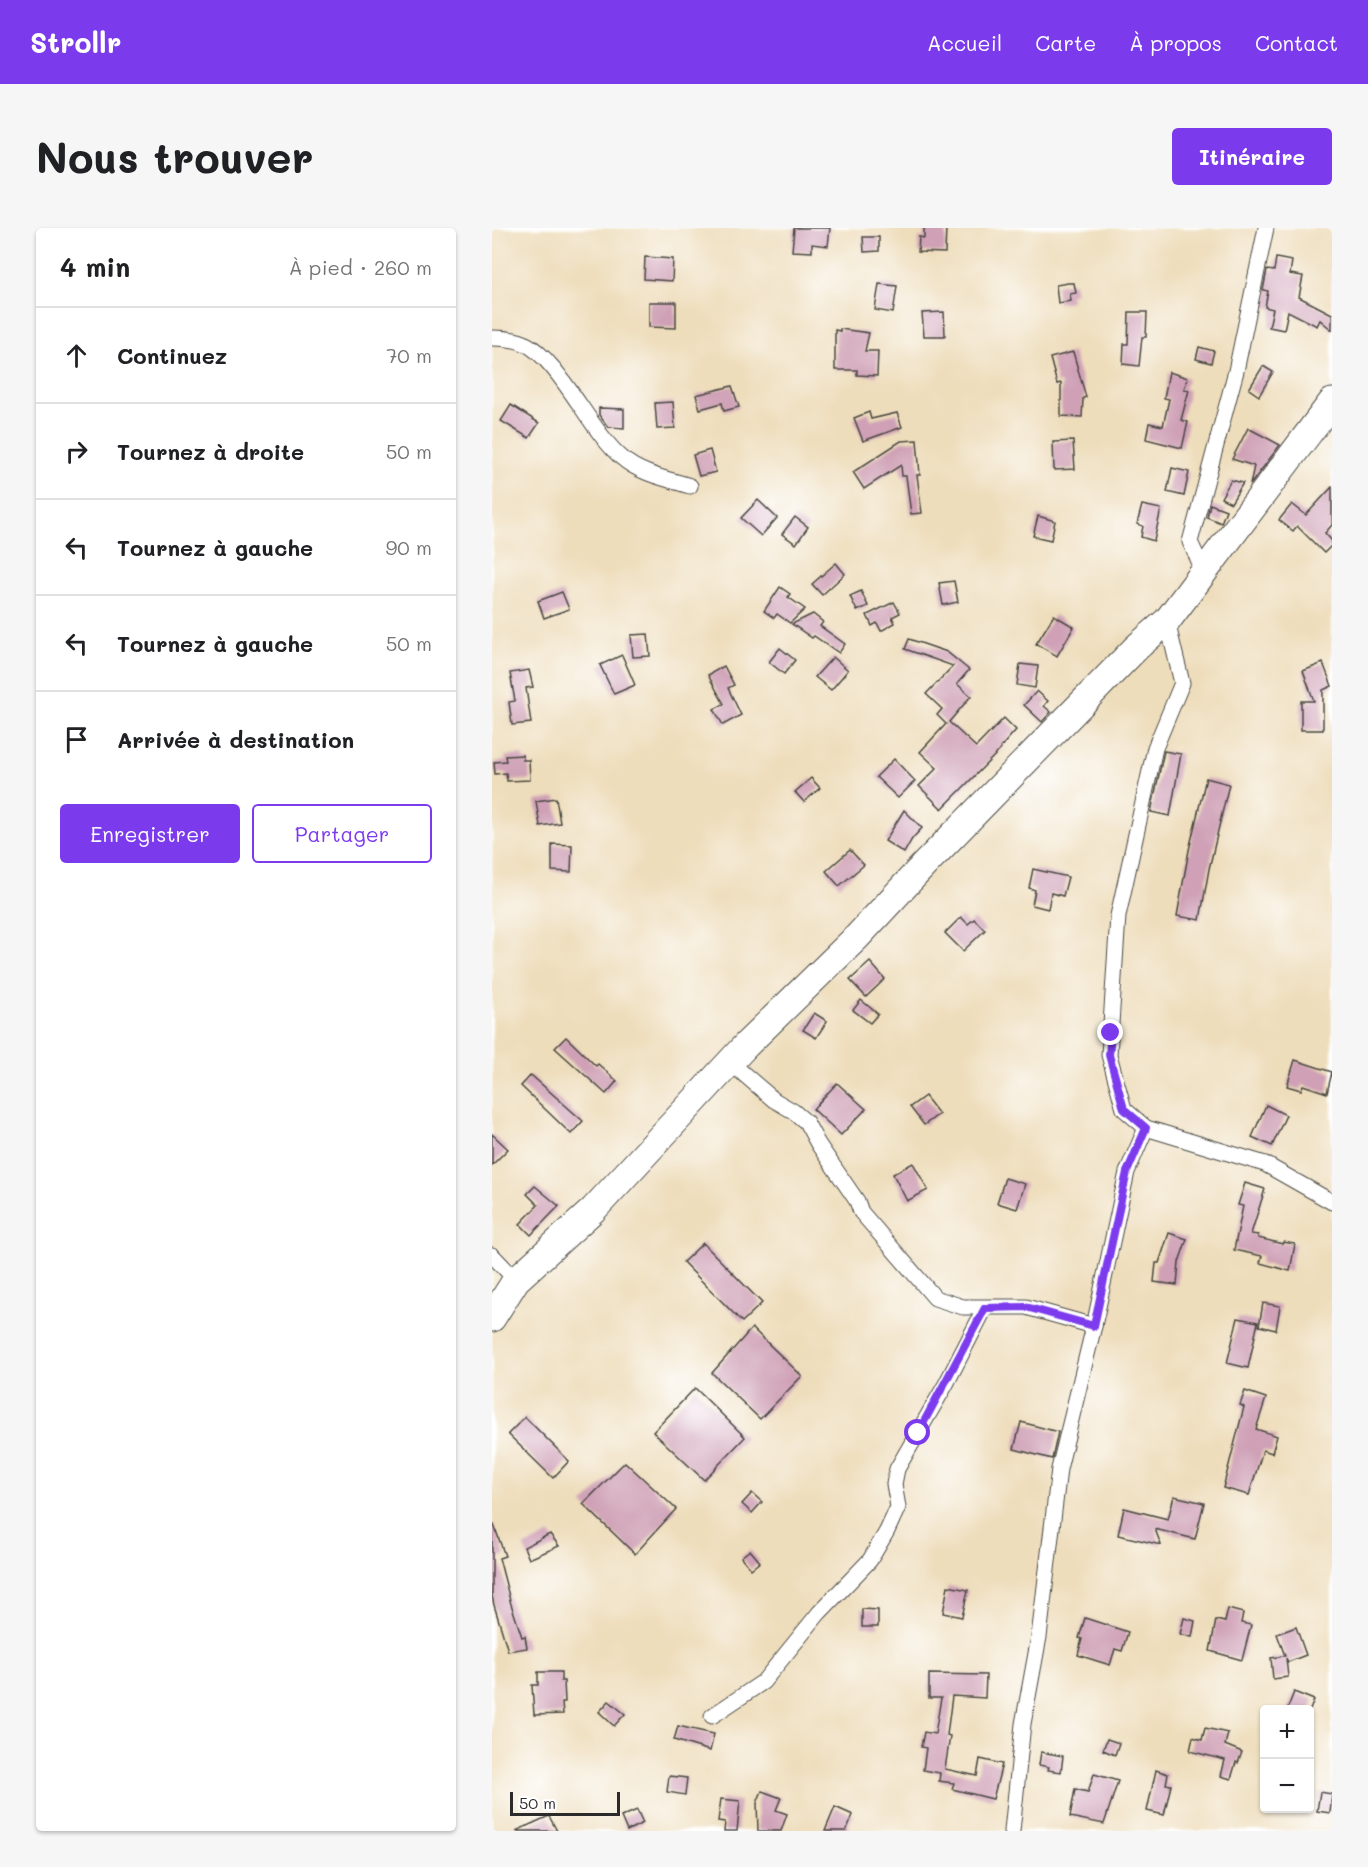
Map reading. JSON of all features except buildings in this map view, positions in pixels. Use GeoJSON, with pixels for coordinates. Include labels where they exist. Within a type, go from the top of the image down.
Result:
{"type":"FeatureCollection","features":[{"type":"Feature","properties":{"kind":"highway"},"geometry":{"type":"LineString","coordinates":[[492,1318],[516,1280],[593,1210],[731,1064],[746,1045],[857,937],[1137,647],[1167,621],[1332,402]]}},
{"type":"Feature","properties":{"kind":"street"},"geometry":{"type":"LineString","coordinates":[[1204,572],[1190,542],[1236,371],[1266,228]]}},
{"type":"Feature","properties":{"kind":"street"},"geometry":{"type":"LineString","coordinates":[[492,338],[523,342],[537,351],[593,427],[623,459],[646,472],[690,486]]}},
{"type":"Feature","properties":{"kind":"street"},"geometry":{"type":"LineString","coordinates":[[1167,621],[1182,683],[1155,748],[1118,916],[1109,1055],[1124,1109],[1146,1128],[1265,1164],[1332,1202]]}},
{"type":"Feature","properties":{"kind":"street"},"geometry":{"type":"LineString","coordinates":[[731,1064],[774,1100],[806,1122],[857,1202],[861,1212],[935,1298],[963,1307],[1026,1307],[1094,1326]]}},
{"type":"Feature","properties":{"kind":"street"},"geometry":{"type":"LineString","coordinates":[[1012,1831],[1023,1724],[1040,1637],[1059,1469],[1094,1326],[1127,1172],[1146,1128]]}},
{"type":"Feature","properties":{"kind":"street"},"geometry":{"type":"LineString","coordinates":[[492,1255],[516,1280]]}},
{"type":"Feature","properties":{"kind":"street"},"geometry":{"type":"LineString","coordinates":[[712,1716],[763,1683],[819,1613],[870,1560],[898,1507],[894,1484],[897,1469],[946,1384],[985,1308]]}},
{"type":"Feature","properties":{"kind":"route"},"geometry":{"type":"LineString","coordinates":[[918,1433],[985,1308],[1026,1307],[1094,1326],[1127,1172],[1146,1128],[1124,1109],[1109,1055],[1111,1033]]}}]}
